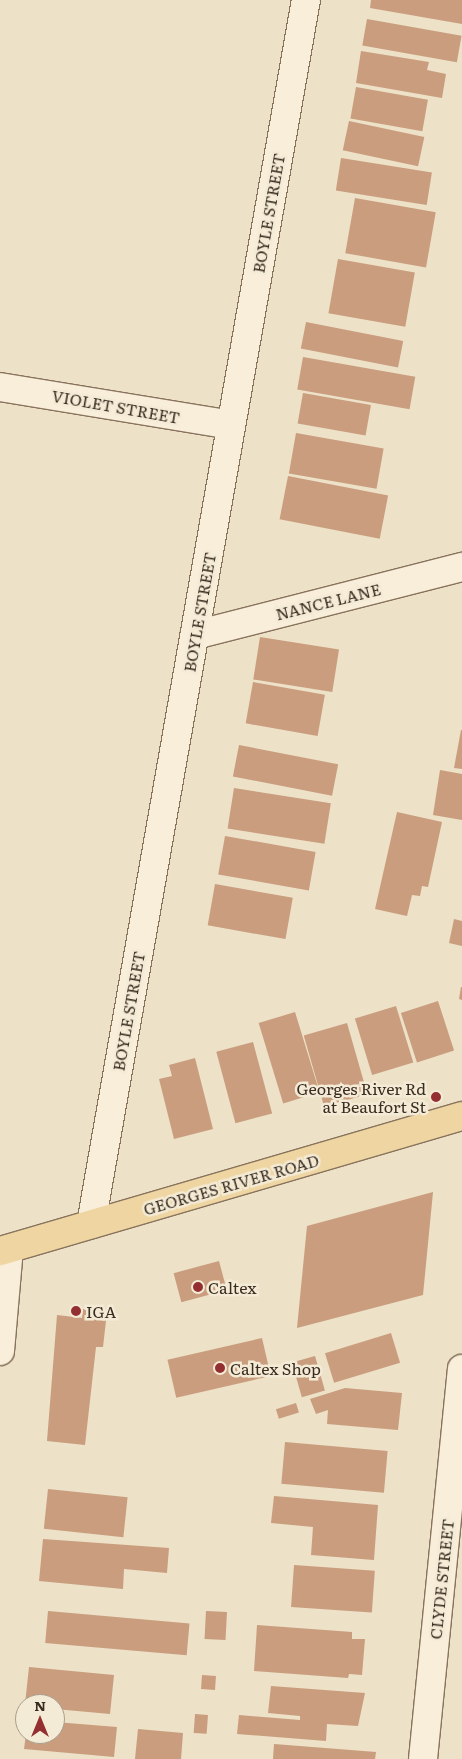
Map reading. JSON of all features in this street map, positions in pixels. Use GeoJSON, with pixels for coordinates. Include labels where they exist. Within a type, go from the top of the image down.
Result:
{"type":"FeatureCollection","features":[{"type":"Feature","properties":{"kind":"main road","name":"GEORGES RIVER ROAD"},"geometry":{"type":"LineString","coordinates":[[4,1250],[462,1116]]}},
{"type":"Feature","properties":{"kind":"street","name":"BOYLE STREET"},"geometry":{"type":"LineString","coordinates":[[91,1224],[306,0]]}},
{"type":"Feature","properties":{"kind":"street","name":"VIOLET STREET"},"geometry":{"type":"LineString","coordinates":[[0,386],[232,425]]}},
{"type":"Feature","properties":{"kind":"street","name":"NANCE LANE"},"geometry":{"type":"LineString","coordinates":[[195,635],[462,567]]}},
{"type":"Feature","properties":{"kind":"street"},"geometry":{"type":"LineString","coordinates":[[0,1351],[4,1250]]}},
{"type":"Feature","properties":{"kind":"street","name":"CLYDE STREET"},"geometry":{"type":"LineString","coordinates":[[423,1759],[462,1369]]}},
{"type":"Feature","properties":{"kind":"building"},"geometry":{"type":"Polygon","coordinates":[[[371,0],[462,0],[462,24],[370,8],[371,0]]]}},
{"type":"Feature","properties":{"kind":"building"},"geometry":{"type":"Polygon","coordinates":[[[367,19],[462,36],[457,62],[362,46],[367,19]]]}},
{"type":"Feature","properties":{"kind":"building"},"geometry":{"type":"Polygon","coordinates":[[[361,51],[429,62],[427,70],[446,74],[442,98],[356,83],[361,51]]]}},
{"type":"Feature","properties":{"kind":"building"},"geometry":{"type":"Polygon","coordinates":[[[356,87],[428,100],[422,131],[350,119],[356,87]]]}},
{"type":"Feature","properties":{"kind":"building"},"geometry":{"type":"Polygon","coordinates":[[[349,121],[424,137],[418,166],[343,150],[349,121]]]}},
{"type":"Feature","properties":{"kind":"building"},"geometry":{"type":"Polygon","coordinates":[[[341,158],[432,172],[427,205],[336,191],[341,158]]]}},
{"type":"Feature","properties":{"kind":"building"},"geometry":{"type":"Polygon","coordinates":[[[355,198],[436,212],[426,267],[345,253],[355,198]]]}},
{"type":"Feature","properties":{"kind":"building"},"geometry":{"type":"Polygon","coordinates":[[[338,259],[415,273],[405,327],[328,313],[338,259]]]}},
{"type":"Feature","properties":{"kind":"building"},"geometry":{"type":"Polygon","coordinates":[[[306,322],[403,341],[398,367],[301,349],[306,322]]]}},
{"type":"Feature","properties":{"kind":"building"},"geometry":{"type":"Polygon","coordinates":[[[303,357],[415,377],[410,409],[297,389],[303,357]]]}},
{"type":"Feature","properties":{"kind":"building"},"geometry":{"type":"Polygon","coordinates":[[[303,393],[371,405],[366,436],[298,424],[303,393]]]}},
{"type":"Feature","properties":{"kind":"building"},"geometry":{"type":"Polygon","coordinates":[[[296,433],[384,448],[377,489],[289,473],[296,433]]]}},
{"type":"Feature","properties":{"kind":"building"},"geometry":{"type":"Polygon","coordinates":[[[288,476],[388,495],[380,539],[280,519],[288,476]]]}},
{"type":"Feature","properties":{"kind":"building"},"geometry":{"type":"Polygon","coordinates":[[[260,637],[339,650],[332,692],[253,679],[260,637]]]}},
{"type":"Feature","properties":{"kind":"building"},"geometry":{"type":"Polygon","coordinates":[[[253,682],[325,695],[318,736],[246,723],[253,682]]]}},
{"type":"Feature","properties":{"kind":"building"},"geometry":{"type":"Polygon","coordinates":[[[462,730],[462,769],[454,768],[462,730]]]}},
{"type":"Feature","properties":{"kind":"building"},"geometry":{"type":"Polygon","coordinates":[[[239,745],[338,764],[332,796],[233,776],[239,745]]]}},
{"type":"Feature","properties":{"kind":"building"},"geometry":{"type":"Polygon","coordinates":[[[440,770],[462,774],[462,820],[433,815],[440,770]]]}},
{"type":"Feature","properties":{"kind":"building"},"geometry":{"type":"Polygon","coordinates":[[[234,788],[331,803],[324,844],[228,828],[234,788]]]}},
{"type":"Feature","properties":{"kind":"building"},"geometry":{"type":"Polygon","coordinates":[[[397,812],[442,822],[428,887],[422,886],[420,896],[412,895],[407,916],[375,909],[397,812]]]}},
{"type":"Feature","properties":{"kind":"building"},"geometry":{"type":"Polygon","coordinates":[[[225,836],[316,852],[309,890],[218,874],[225,836]]]}},
{"type":"Feature","properties":{"kind":"building"},"geometry":{"type":"Polygon","coordinates":[[[215,884],[293,898],[286,939],[208,925],[215,884]]]}},
{"type":"Feature","properties":{"kind":"building"},"geometry":{"type":"Polygon","coordinates":[[[454,919],[462,921],[462,946],[449,943],[454,919]]]}},
{"type":"Feature","properties":{"kind":"building"},"geometry":{"type":"Polygon","coordinates":[[[462,987],[462,1000],[459,999],[462,987]]]}},
{"type":"Feature","properties":{"kind":"building"},"geometry":{"type":"Polygon","coordinates":[[[438,1001],[454,1050],[417,1063],[401,1013],[438,1001]]]}},
{"type":"Feature","properties":{"kind":"building"},"geometry":{"type":"Polygon","coordinates":[[[396,1006],[413,1062],[372,1075],[355,1019],[396,1006]]]}},
{"type":"Feature","properties":{"kind":"building"},"geometry":{"type":"Polygon","coordinates":[[[295,1012],[320,1092],[283,1103],[259,1023],[295,1012]]]}},
{"type":"Feature","properties":{"kind":"building"},"geometry":{"type":"Polygon","coordinates":[[[347,1023],[367,1094],[324,1107],[304,1035],[347,1023]]]}},
{"type":"Feature","properties":{"kind":"building"},"geometry":{"type":"Polygon","coordinates":[[[253,1042],[272,1113],[235,1123],[216,1052],[253,1042]]]}},
{"type":"Feature","properties":{"kind":"building"},"geometry":{"type":"Polygon","coordinates":[[[195,1058],[213,1129],[174,1139],[159,1079],[172,1076],[169,1065],[195,1058]]]}},
{"type":"Feature","properties":{"kind":"building"},"geometry":{"type":"Polygon","coordinates":[[[433,1192],[423,1295],[297,1328],[307,1226],[433,1192]]]}},
{"type":"Feature","properties":{"kind":"building"},"geometry":{"type":"Polygon","coordinates":[[[219,1261],[227,1290],[181,1302],[174,1273],[219,1261]]]}},
{"type":"Feature","properties":{"kind":"building"},"geometry":{"type":"Polygon","coordinates":[[[83,1309],[107,1312],[103,1347],[96,1347],[85,1445],[47,1441],[57,1315],[82,1318],[83,1309]]]}},
{"type":"Feature","properties":{"kind":"building"},"geometry":{"type":"Polygon","coordinates":[[[391,1333],[400,1363],[334,1383],[325,1353],[391,1333]]]}},
{"type":"Feature","properties":{"kind":"building","name":"Caltex Shop"},"geometry":{"type":"Polygon","coordinates":[[[262,1338],[271,1376],[176,1398],[167,1360],[262,1338]]]}},
{"type":"Feature","properties":{"kind":"building"},"geometry":{"type":"Polygon","coordinates":[[[315,1356],[325,1391],[302,1397],[292,1363],[315,1356]]]}},
{"type":"Feature","properties":{"kind":"building"},"geometry":{"type":"Polygon","coordinates":[[[345,1388],[402,1393],[398,1430],[327,1424],[328,1410],[316,1414],[310,1399],[345,1388]]]}},
{"type":"Feature","properties":{"kind":"building"},"geometry":{"type":"Polygon","coordinates":[[[296,1403],[299,1413],[279,1419],[276,1409],[296,1403]]]}},
{"type":"Feature","properties":{"kind":"building"},"geometry":{"type":"Polygon","coordinates":[[[285,1442],[388,1451],[384,1493],[281,1484],[285,1442]]]}},
{"type":"Feature","properties":{"kind":"building"},"geometry":{"type":"Polygon","coordinates":[[[48,1489],[128,1497],[123,1537],[44,1529],[48,1489]]]}},
{"type":"Feature","properties":{"kind":"building"},"geometry":{"type":"Polygon","coordinates":[[[274,1496],[378,1505],[374,1560],[311,1555],[313,1527],[271,1523],[274,1496]]]}},
{"type":"Feature","properties":{"kind":"building"},"geometry":{"type":"Polygon","coordinates":[[[43,1539],[169,1548],[167,1573],[124,1569],[123,1589],[39,1581],[43,1539]]]}},
{"type":"Feature","properties":{"kind":"building"},"geometry":{"type":"Polygon","coordinates":[[[294,1565],[375,1571],[372,1613],[291,1607],[294,1565]]]}},
{"type":"Feature","properties":{"kind":"building"},"geometry":{"type":"Polygon","coordinates":[[[48,1611],[189,1623],[187,1655],[45,1643],[48,1611]]]}},
{"type":"Feature","properties":{"kind":"building"},"geometry":{"type":"Polygon","coordinates":[[[206,1611],[227,1612],[226,1640],[205,1639],[206,1611]]]}},
{"type":"Feature","properties":{"kind":"building"},"geometry":{"type":"Polygon","coordinates":[[[257,1625],[352,1632],[352,1639],[365,1639],[362,1675],[349,1674],[348,1678],[254,1671],[257,1625]]]}},
{"type":"Feature","properties":{"kind":"building"},"geometry":{"type":"Polygon","coordinates":[[[29,1667],[114,1675],[110,1714],[65,1710],[65,1694],[26,1694],[29,1667]]]}},
{"type":"Feature","properties":{"kind":"building"},"geometry":{"type":"Polygon","coordinates":[[[202,1675],[216,1676],[215,1690],[201,1689],[202,1675]]]}},
{"type":"Feature","properties":{"kind":"building"},"geometry":{"type":"Polygon","coordinates":[[[271,1686],[365,1693],[358,1726],[327,1724],[326,1741],[237,1734],[239,1715],[300,1720],[300,1716],[268,1713],[271,1686]]]}},
{"type":"Feature","properties":{"kind":"building"},"geometry":{"type":"Polygon","coordinates":[[[195,1714],[208,1715],[207,1734],[194,1733],[195,1714]]]}},
{"type":"Feature","properties":{"kind":"building"},"geometry":{"type":"Polygon","coordinates":[[[65,1723],[117,1727],[114,1757],[24,1749],[25,1744],[65,1744],[65,1723]]]}},
{"type":"Feature","properties":{"kind":"building"},"geometry":{"type":"Polygon","coordinates":[[[138,1729],[183,1733],[181,1759],[135,1759],[138,1729]]]}},
{"type":"Feature","properties":{"kind":"building"},"geometry":{"type":"Polygon","coordinates":[[[274,1744],[376,1752],[375,1759],[273,1759],[274,1744]]]}},
{"type":"Feature","properties":{"kind":"place","name":"Georges River Rd at Beaufort St"},"geometry":{"type":"Point","coordinates":[436,1097]}},
{"type":"Feature","properties":{"kind":"place","name":"Caltex"},"geometry":{"type":"Point","coordinates":[198,1287]}},
{"type":"Feature","properties":{"kind":"place","name":"IGA"},"geometry":{"type":"Point","coordinates":[76,1311]}},
{"type":"Feature","properties":{"kind":"place","name":"Caltex Shop"},"geometry":{"type":"Point","coordinates":[220,1368]}}]}
